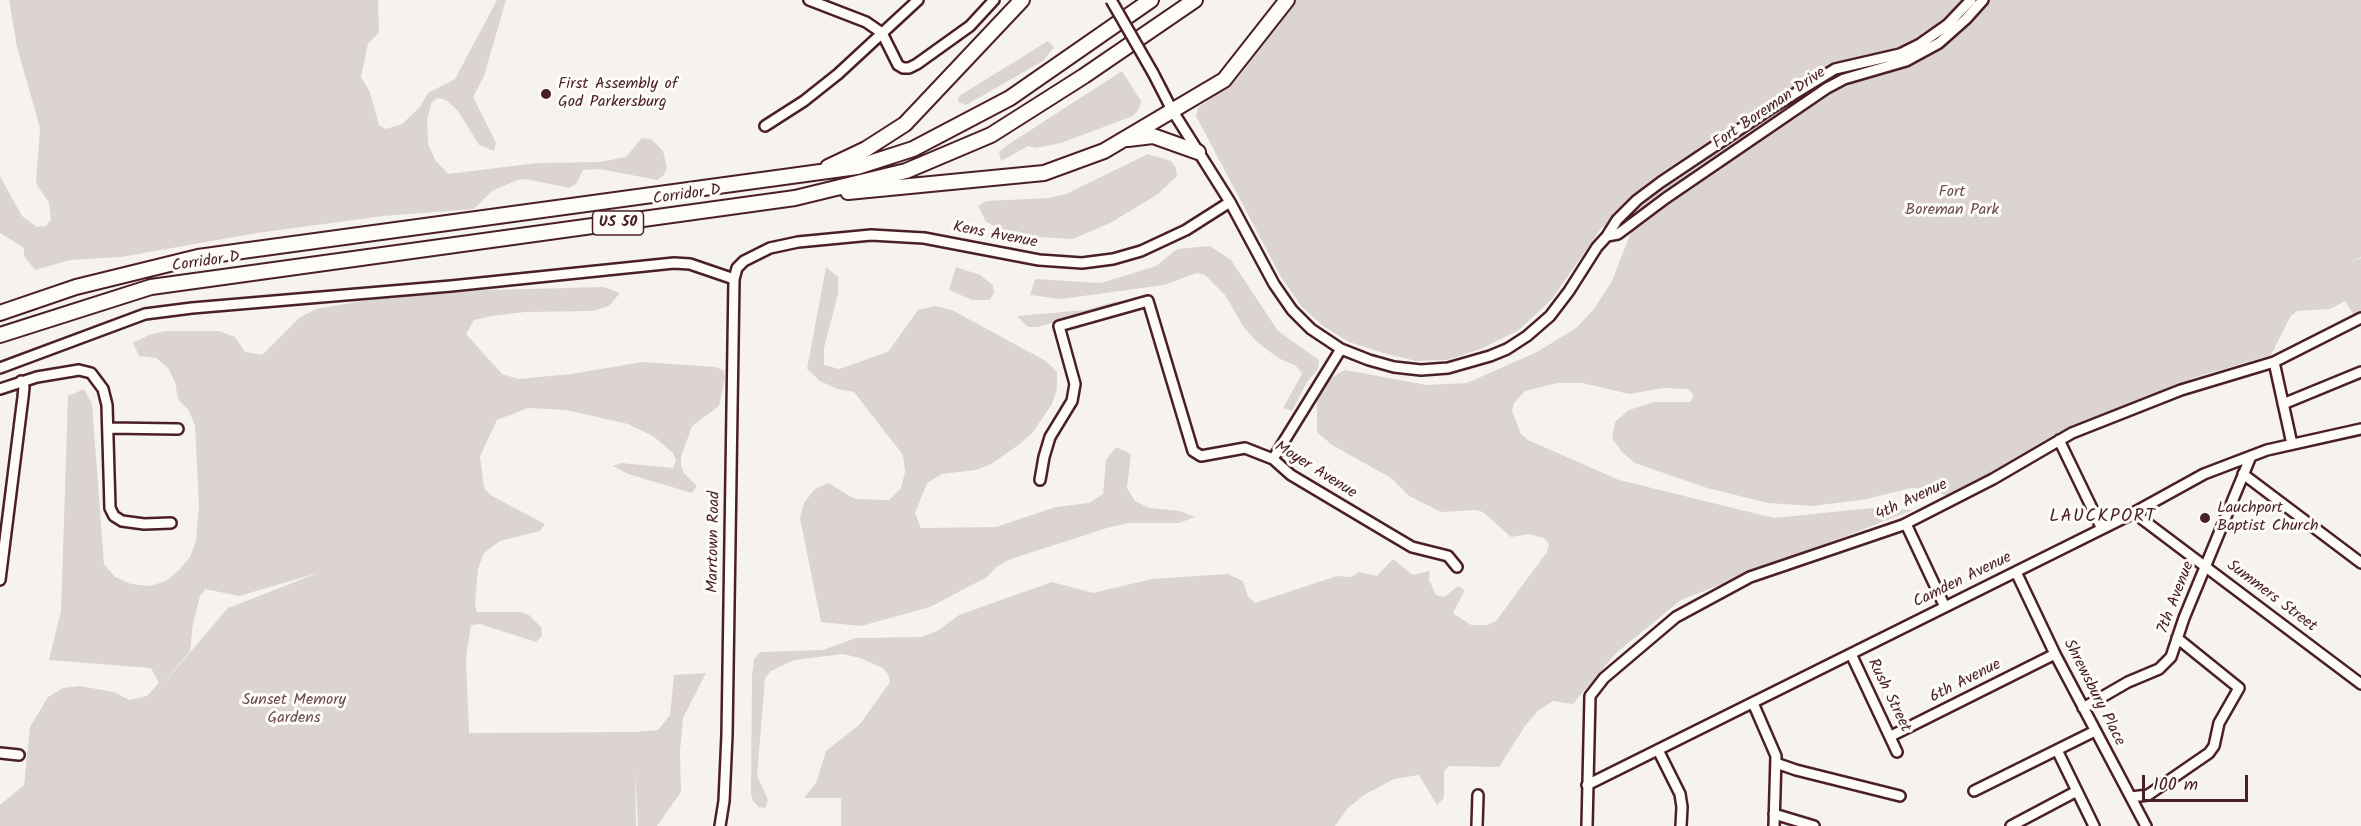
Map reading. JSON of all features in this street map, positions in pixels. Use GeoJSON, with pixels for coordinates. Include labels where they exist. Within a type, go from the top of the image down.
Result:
{"type":"FeatureCollection","features":[{"type":"Feature","properties":{"kind":"highway"},"geometry":{"type":"LineString","coordinates":[[812,174],[866,149],[905,124],[1022,0]]}},
{"type":"Feature","properties":{"kind":"highway","name":"Corridor D"},"geometry":{"type":"LineString","coordinates":[[0,313],[76,287],[198,257],[857,167],[913,149],[1010,98],[1151,0]]}},
{"type":"Feature","properties":{"kind":"highway","name":"Corridor D"},"geometry":{"type":"LineString","coordinates":[[0,334],[151,287],[795,198],[906,171],[991,135],[1084,76],[1195,0]]}},
{"type":"Feature","properties":{"kind":"highway"},"geometry":{"type":"LineString","coordinates":[[795,198],[1044,173],[1104,151],[1224,81],[1287,0]]}},
{"type":"Feature","properties":{"kind":"highway"},"geometry":{"type":"LineString","coordinates":[[1120,141],[1153,136],[1198,152]]}},
{"type":"Feature","properties":{"kind":"street"},"geometry":{"type":"LineString","coordinates":[[809,0],[827,3],[866,22],[882,33],[898,65],[909,68],[970,26],[994,0]]}},
{"type":"Feature","properties":{"kind":"street"},"geometry":{"type":"LineString","coordinates":[[765,126],[804,101],[860,56],[918,0]]}},
{"type":"Feature","properties":{"kind":"street","name":"Fort Boreman Drive"},"geometry":{"type":"LineString","coordinates":[[1111,0],[1172,110],[1230,202],[1253,249],[1292,310],[1311,329],[1341,349],[1394,367],[1420,370],[1448,368],[1468,363],[1507,349],[1527,336],[1550,316],[1617,220],[1637,200],[1773,107],[1835,69],[1882,59],[1920,44],[1947,25],[1971,0]]}},
{"type":"Feature","properties":{"kind":"street","name":"Fort Boreman Drive"},"geometry":{"type":"LineString","coordinates":[[1607,236],[1618,234],[1666,198],[1827,88],[1844,79],[1889,67],[1924,52],[1953,32],[1983,0]]}},
{"type":"Feature","properties":{"kind":"street"},"geometry":{"type":"LineString","coordinates":[[1773,107],[1781,119]]}},
{"type":"Feature","properties":{"kind":"street","name":"Kens Avenue"},"geometry":{"type":"LineString","coordinates":[[744,261],[770,248],[798,242],[871,235],[924,238],[1058,262],[1113,260],[1141,252],[1186,230],[1230,202]]}},
{"type":"Feature","properties":{"kind":"street","name":"Marrtown Road"},"geometry":{"type":"LineString","coordinates":[[720,826],[724,801],[727,735],[734,279],[738,268],[744,261]]}},
{"type":"Feature","properties":{"kind":"street"},"geometry":{"type":"LineString","coordinates":[[0,368],[145,314],[192,308],[451,286],[674,262],[690,264],[734,279]]}},
{"type":"Feature","properties":{"kind":"street","name":"Moyer Avenue"},"geometry":{"type":"LineString","coordinates":[[1040,480],[1050,437],[1072,401],[1075,384],[1059,326],[1148,301],[1193,451],[1201,456],[1245,448],[1273,459],[1291,476],[1389,534],[1412,547],[1448,556],[1457,567]]}},
{"type":"Feature","properties":{"kind":"street","name":"4th Avenue"},"geometry":{"type":"LineString","coordinates":[[1587,826],[1590,696],[1604,678],[1676,617],[1750,577],[1905,524],[1993,479],[2072,433],[2181,390],[2274,362],[2361,318]]}},
{"type":"Feature","properties":{"kind":"street"},"geometry":{"type":"LineString","coordinates":[[1273,459],[1341,349]]}},
{"type":"Feature","properties":{"kind":"street"},"geometry":{"type":"LineString","coordinates":[[2274,362],[2292,444]]}},
{"type":"Feature","properties":{"kind":"street"},"geometry":{"type":"LineString","coordinates":[[0,389],[37,376],[79,370],[91,373],[103,389],[107,405],[110,508],[114,516],[122,521],[144,524],[171,523]]}},
{"type":"Feature","properties":{"kind":"street"},"geometry":{"type":"LineString","coordinates":[[2283,404],[2361,372]]}},
{"type":"Feature","properties":{"kind":"street"},"geometry":{"type":"LineString","coordinates":[[0,580],[23,397],[24,387],[21,381]]}},
{"type":"Feature","properties":{"kind":"street"},"geometry":{"type":"LineString","coordinates":[[108,428],[178,429]]}},
{"type":"Feature","properties":{"kind":"street","name":"Camden Avenue"},"geometry":{"type":"LineString","coordinates":[[1587,785],[2134,513],[2204,474],[2251,456],[2292,444],[2361,429]]}},
{"type":"Feature","properties":{"kind":"street"},"geometry":{"type":"LineString","coordinates":[[2059,440],[2102,529]]}},
{"type":"Feature","properties":{"kind":"street","name":"7th Avenue"},"geometry":{"type":"LineString","coordinates":[[2083,708],[2128,682],[2159,669],[2171,657],[2251,456]]}},
{"type":"Feature","properties":{"kind":"street"},"geometry":{"type":"LineString","coordinates":[[2243,474],[2361,563]]}},
{"type":"Feature","properties":{"kind":"street","name":"Summers Street"},"geometry":{"type":"LineString","coordinates":[[2134,513],[2361,684]]}},
{"type":"Feature","properties":{"kind":"street"},"geometry":{"type":"LineString","coordinates":[[1905,524],[1946,607]]}},
{"type":"Feature","properties":{"kind":"street","name":"Shrewsbury Place"},"geometry":{"type":"LineString","coordinates":[[2016,572],[2055,654],[2146,826]]}},
{"type":"Feature","properties":{"kind":"street"},"geometry":{"type":"LineString","coordinates":[[2131,796],[2148,795],[2209,753],[2214,746],[2219,723],[2239,688],[2177,638]]}},
{"type":"Feature","properties":{"kind":"street","name":"Rush Street"},"geometry":{"type":"LineString","coordinates":[[1851,654],[1897,752]]}},
{"type":"Feature","properties":{"kind":"street","name":"6th Avenue"},"geometry":{"type":"LineString","coordinates":[[1891,736],[2055,654]]}},
{"type":"Feature","properties":{"kind":"street"},"geometry":{"type":"LineString","coordinates":[[1753,703],[1776,756],[1774,826]]}},
{"type":"Feature","properties":{"kind":"street"},"geometry":{"type":"LineString","coordinates":[[1974,791],[2095,731]]}},
{"type":"Feature","properties":{"kind":"street"},"geometry":{"type":"LineString","coordinates":[[1658,750],[1680,794],[1681,826]]}},
{"type":"Feature","properties":{"kind":"street"},"geometry":{"type":"LineString","coordinates":[[2057,750],[2094,826]]}},
{"type":"Feature","properties":{"kind":"street"},"geometry":{"type":"LineString","coordinates":[[0,753],[19,754]]}},
{"type":"Feature","properties":{"kind":"street"},"geometry":{"type":"LineString","coordinates":[[1776,763],[1900,796]]}},
{"type":"Feature","properties":{"kind":"street"},"geometry":{"type":"LineString","coordinates":[[2011,826],[2076,791]]}},
{"type":"Feature","properties":{"kind":"street"},"geometry":{"type":"LineString","coordinates":[[1477,826],[1478,795]]}},
{"type":"Feature","properties":{"kind":"street"},"geometry":{"type":"LineString","coordinates":[[1774,814],[1814,826]]}},
{"type":"Feature","properties":{"kind":"green space"},"geometry":{"type":"Polygon","coordinates":[[[9,0],[378,0],[379,32],[368,44],[361,77],[370,92],[379,125],[386,129],[402,124],[420,107],[428,93],[455,79],[497,0],[506,0],[484,76],[473,97],[496,143],[494,151],[479,145],[458,111],[446,100],[438,98],[432,102],[427,119],[428,144],[436,161],[448,174],[537,163],[600,162],[626,157],[642,138],[651,139],[663,151],[667,168],[664,175],[657,180],[600,169],[583,170],[576,184],[569,188],[526,179],[517,180],[492,191],[474,209],[383,216],[257,233],[121,257],[70,260],[35,270],[24,256],[24,248],[0,233],[0,176],[22,216],[37,227],[46,226],[51,219],[49,203],[36,183],[40,128],[17,47],[9,0]]]}},
{"type":"Feature","properties":{"kind":"green space","name":"Fort Boreman Park"},"geometry":{"type":"Polygon","coordinates":[[[1295,0],[2361,0],[2361,257],[2350,262],[2361,258],[2361,314],[2354,315],[2345,301],[2330,309],[2297,311],[2290,317],[2271,355],[2196,377],[2080,425],[1951,497],[1929,489],[1911,488],[1862,500],[1812,506],[1768,503],[1707,488],[1635,463],[1622,452],[1612,438],[1615,422],[1629,410],[1654,402],[1690,402],[1694,395],[1688,389],[1663,388],[1629,394],[1582,383],[1557,383],[1525,391],[1514,403],[1512,411],[1521,434],[1528,440],[1619,480],[1774,518],[1872,508],[1913,510],[1681,600],[1616,653],[1573,704],[1553,701],[1539,710],[1525,726],[1499,767],[1449,766],[1444,771],[1444,798],[1437,805],[1419,775],[1394,779],[1364,795],[1347,809],[1335,826],[841,826],[841,798],[804,798],[816,783],[826,751],[860,724],[890,682],[883,668],[860,658],[843,654],[794,660],[771,671],[765,678],[757,775],[768,800],[765,808],[759,807],[753,801],[751,794],[752,676],[754,659],[760,652],[823,650],[856,638],[922,637],[939,630],[959,615],[1052,582],[1093,593],[1152,579],[1228,574],[1243,581],[1248,597],[1255,603],[1337,576],[1351,577],[1359,572],[1377,576],[1393,559],[1413,575],[1430,571],[1429,580],[1436,595],[1444,597],[1458,586],[1465,590],[1453,613],[1471,625],[1488,625],[1496,621],[1547,552],[1549,544],[1544,538],[1528,534],[1511,537],[1483,512],[1476,510],[1441,512],[1409,496],[1391,478],[1332,445],[1317,432],[1317,391],[1330,378],[1345,370],[1427,385],[1467,383],[1537,352],[1576,328],[1594,309],[1612,281],[1631,232],[1602,227],[1552,299],[1519,330],[1483,348],[1448,360],[1416,361],[1383,353],[1349,342],[1323,326],[1302,307],[1281,277],[1196,116],[1198,108],[1238,78],[1295,0]]]}},
{"type":"Feature","properties":{"kind":"green space"},"geometry":{"type":"Polygon","coordinates":[[[1048,41],[1054,47],[1043,61],[966,105],[958,102],[959,96],[1048,41]]]}},
{"type":"Feature","properties":{"kind":"green space"},"geometry":{"type":"Polygon","coordinates":[[[1122,71],[1141,101],[1139,109],[1133,116],[1061,143],[1036,148],[1028,146],[1001,161],[999,152],[1006,146],[1122,71]]]}},
{"type":"Feature","properties":{"kind":"green space"},"geometry":{"type":"Polygon","coordinates":[[[1148,154],[1171,161],[1176,168],[1177,176],[1158,194],[1112,222],[1073,239],[1037,237],[1002,230],[986,222],[978,206],[986,201],[1049,198],[1066,194],[1148,154]]]}},
{"type":"Feature","properties":{"kind":"green space"},"geometry":{"type":"Polygon","coordinates":[[[1210,246],[1231,260],[1278,331],[1319,360],[1318,369],[1307,382],[1292,411],[1283,408],[1302,374],[1296,366],[1278,358],[1256,341],[1243,326],[1225,295],[1205,275],[1197,273],[1164,285],[1061,299],[1030,295],[1035,279],[1101,283],[1156,266],[1177,249],[1210,246]]]}},
{"type":"Feature","properties":{"kind":"green space"},"geometry":{"type":"Polygon","coordinates":[[[826,267],[838,277],[838,294],[824,348],[824,365],[839,369],[888,352],[918,310],[935,306],[952,310],[1046,361],[1057,372],[1057,389],[1052,404],[1033,432],[1020,444],[991,464],[976,470],[942,474],[927,483],[915,513],[921,528],[996,527],[1056,507],[1089,503],[1103,494],[1106,460],[1116,447],[1131,454],[1127,488],[1135,501],[1149,508],[1180,511],[1195,517],[1179,523],[1128,523],[1110,527],[1011,559],[996,567],[987,577],[930,607],[861,626],[821,622],[800,518],[804,503],[814,490],[828,483],[855,499],[889,500],[901,488],[905,472],[903,455],[854,392],[837,389],[820,381],[807,369],[826,267]]]}},
{"type":"Feature","properties":{"kind":"green space"},"geometry":{"type":"Polygon","coordinates":[[[956,267],[980,275],[993,285],[994,293],[990,300],[972,300],[949,290],[956,267]]]}},
{"type":"Feature","properties":{"kind":"green space","name":"Sunset Memory Gardens"},"geometry":{"type":"Polygon","coordinates":[[[604,287],[620,293],[609,306],[593,311],[525,312],[474,320],[466,334],[502,374],[518,379],[571,374],[642,362],[716,367],[724,371],[725,379],[719,406],[692,426],[681,457],[684,473],[697,486],[692,493],[628,474],[613,466],[621,463],[673,468],[676,461],[673,453],[653,436],[628,424],[566,410],[528,408],[497,420],[480,456],[484,488],[490,495],[545,524],[540,531],[500,541],[484,553],[478,569],[475,604],[477,612],[520,612],[529,615],[541,627],[542,636],[536,642],[480,624],[471,625],[466,658],[469,733],[658,730],[670,715],[674,675],[706,673],[683,718],[680,751],[681,792],[657,826],[638,826],[635,769],[636,826],[0,826],[0,805],[24,785],[30,727],[48,697],[63,688],[80,686],[114,692],[129,700],[147,696],[159,683],[151,668],[49,660],[61,611],[68,396],[84,389],[92,404],[104,564],[115,577],[131,584],[150,586],[166,581],[179,570],[190,557],[196,541],[199,506],[195,426],[189,411],[178,399],[175,382],[168,368],[156,358],[139,356],[133,343],[149,335],[166,331],[219,331],[235,337],[245,352],[262,355],[299,318],[316,309],[414,292],[604,287]],[[318,573],[239,596],[205,589],[200,596],[193,623],[190,651],[149,700],[228,608],[318,573]]]}},
{"type":"Feature","properties":{"kind":"green space"},"geometry":{"type":"Polygon","coordinates":[[[1117,301],[1111,307],[1037,327],[1028,327],[1017,316],[1086,310],[1117,301]]]}},
{"type":"Feature","properties":{"kind":"place","name":"First Assembly of God Parkersburg"},"geometry":{"type":"Point","coordinates":[546,94]}},
{"type":"Feature","properties":{"kind":"place","name":"Lauchport Baptist Church"},"geometry":{"type":"Point","coordinates":[2205,518]}},
{"type":"Feature","properties":{"kind":"district","name":"LAUCKPORT"},"geometry":{"type":"Point","coordinates":[2103,518]}}]}
